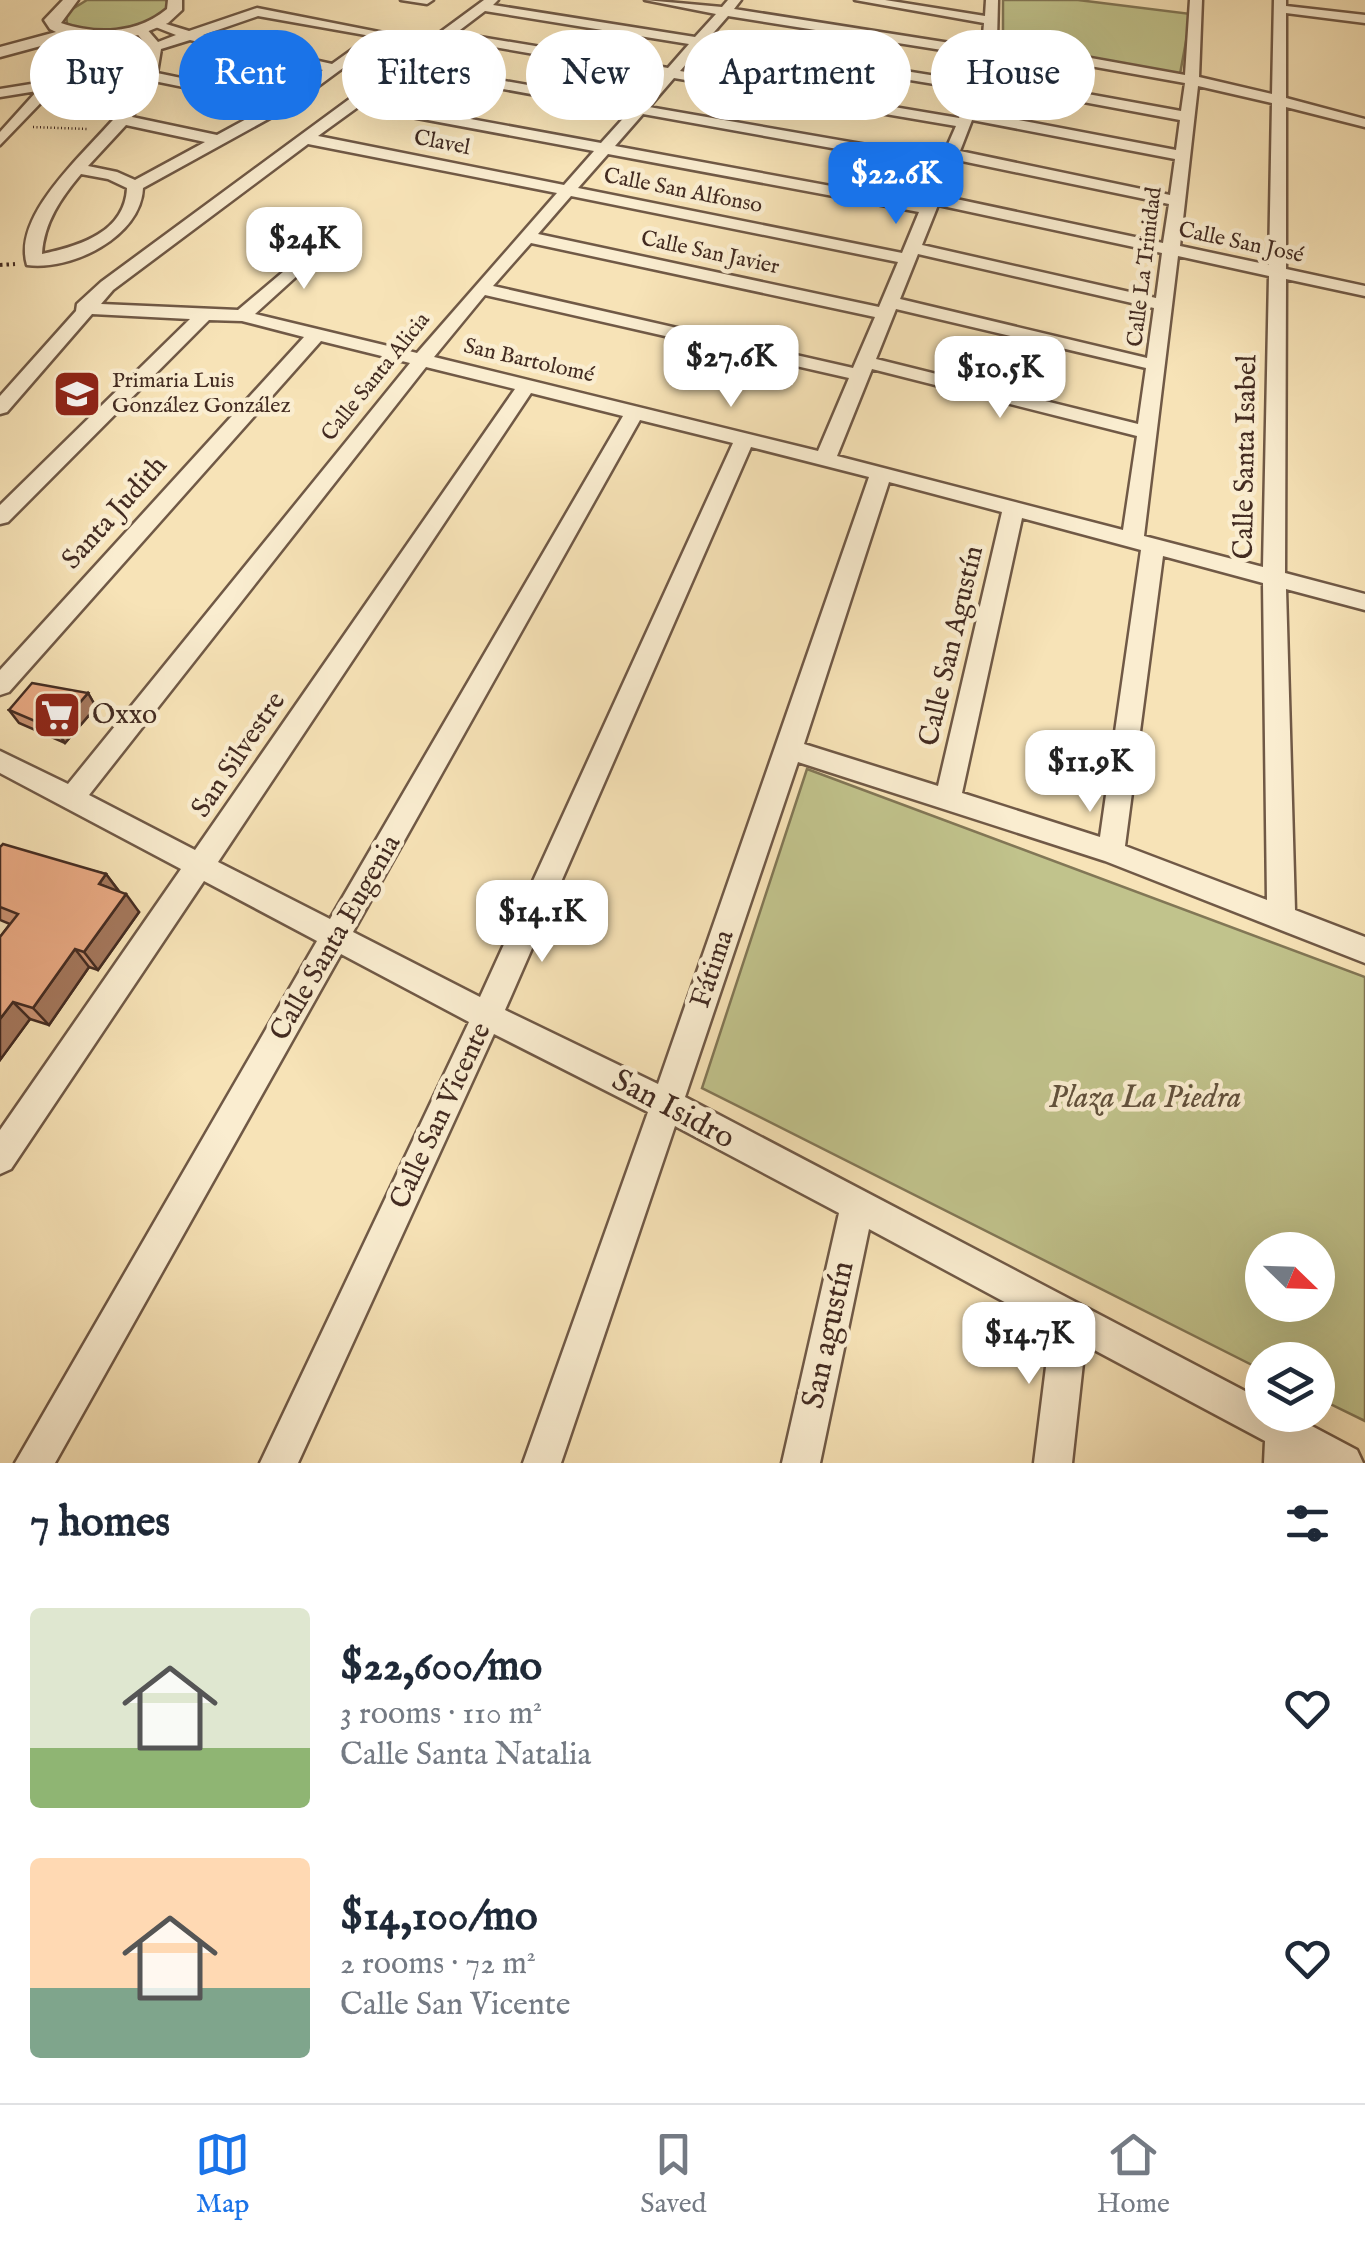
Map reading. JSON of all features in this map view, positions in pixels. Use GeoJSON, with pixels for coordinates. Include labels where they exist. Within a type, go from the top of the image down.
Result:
{"type":"FeatureCollection","features":[{"type":"Feature","properties":{"kind":"street"},"geometry":{"type":"LineString","coordinates":[[0,35],[52,20],[71,0]]}},
{"type":"Feature","properties":{"kind":"street"},"geometry":{"type":"LineString","coordinates":[[140,30],[158,23],[174,10],[175,0]]}},
{"type":"Feature","properties":{"kind":"street"},"geometry":{"type":"LineString","coordinates":[[408,0],[426,2]]}},
{"type":"Feature","properties":{"kind":"street"},"geometry":{"type":"LineString","coordinates":[[651,0],[730,6],[931,39]]}},
{"type":"Feature","properties":{"kind":"street"},"geometry":{"type":"LineString","coordinates":[[861,0],[993,20]]}},
{"type":"Feature","properties":{"kind":"street"},"geometry":{"type":"LineString","coordinates":[[992,0],[992,30]]}},
{"type":"Feature","properties":{"kind":"street","name":"Calle La Trinidad"},"geometry":{"type":"LineString","coordinates":[[1111,852],[1143,543],[1146,432],[1188,116],[1196,0]]}},
{"type":"Feature","properties":{"kind":"street"},"geometry":{"type":"LineString","coordinates":[[453,30],[488,4],[684,39]]}},
{"type":"Feature","properties":{"kind":"street"},"geometry":{"type":"LineString","coordinates":[[1281,4],[1365,19]]}},
{"type":"Feature","properties":{"kind":"street","name":"Calle Santa Isabel"},"geometry":{"type":"LineString","coordinates":[[1281,4],[1274,577],[1281,916]]}},
{"type":"Feature","properties":{"kind":"street","name":"Calle Santa Alicia"},"geometry":{"type":"LineString","coordinates":[[709,30],[730,6]]}},
{"type":"Feature","properties":{"kind":"street"},"geometry":{"type":"LineString","coordinates":[[201,30],[257,12],[382,34],[322,79]]}},
{"type":"Feature","properties":{"kind":"street"},"geometry":{"type":"LineString","coordinates":[[52,20],[69,30]]}},
{"type":"Feature","properties":{"kind":"street"},"geometry":{"type":"LineString","coordinates":[[158,23],[179,32]]}},
{"type":"Feature","properties":{"kind":"street"},"geometry":{"type":"LineString","coordinates":[[0,52],[30,44]]}},
{"type":"Feature","properties":{"kind":"street"},"geometry":{"type":"LineString","coordinates":[[506,45],[931,115]]}},
{"type":"Feature","properties":{"kind":"street","name":"Calle Santa Alicia"},"geometry":{"type":"LineString","coordinates":[[664,81],[684,59]]}},
{"type":"Feature","properties":{"kind":"street"},"geometry":{"type":"LineString","coordinates":[[1095,65],[1191,80],[1365,124]]}},
{"type":"Feature","properties":{"kind":"street"},"geometry":{"type":"LineString","coordinates":[[322,66],[337,69]]}},
{"type":"Feature","properties":{"kind":"street"},"geometry":{"type":"LineString","coordinates":[[0,93],[50,85],[0,141]]}},
{"type":"Feature","properties":{"kind":"street"},"geometry":{"type":"LineString","coordinates":[[1095,101],[1188,116]]}},
{"type":"Feature","properties":{"kind":"street"},"geometry":{"type":"LineString","coordinates":[[0,408],[84,308],[126,270],[342,113]]}},
{"type":"Feature","properties":{"kind":"street"},"geometry":{"type":"LineString","coordinates":[[664,114],[1176,201]]}},
{"type":"Feature","properties":{"kind":"street"},"geometry":{"type":"LineString","coordinates":[[119,120],[76,169],[36,232],[33,262],[84,248],[114,231],[134,209],[135,186]]}},
{"type":"Feature","properties":{"kind":"street"},"geometry":{"type":"LineString","coordinates":[[135,186],[258,120]]}},
{"type":"Feature","properties":{"kind":"street","name":"Calle San José"},"geometry":{"type":"LineString","coordinates":[[453,120],[930,204],[1365,291]]}},
{"type":"Feature","properties":{"kind":"street","name":"Calle Santa Alicia"},"geometry":{"type":"LineString","coordinates":[[72,798],[420,361],[629,120]]}},
{"type":"Feature","properties":{"kind":"street"},"geometry":{"type":"LineString","coordinates":[[825,459],[966,120],[1182,156]]}},
{"type":"Feature","properties":{"kind":"street"},"geometry":{"type":"LineString","coordinates":[[115,125],[222,141]]}},
{"type":"Feature","properties":{"kind":"street","name":"Clavel"},"geometry":{"type":"LineString","coordinates":[[308,139],[567,191]]}},
{"type":"Feature","properties":{"kind":"street"},"geometry":{"type":"LineString","coordinates":[[76,169],[112,175],[135,186]]}},
{"type":"Feature","properties":{"kind":"street","name":"Calle San Alfonso"},"geometry":{"type":"LineString","coordinates":[[567,191],[910,254],[1163,306]]}},
{"type":"Feature","properties":{"kind":"street"},"geometry":{"type":"LineString","coordinates":[[242,316],[335,233]]}},
{"type":"Feature","properties":{"kind":"street","name":"Calle San Javier"},"geometry":{"type":"LineString","coordinates":[[527,237],[1155,365]]}},
{"type":"Feature","properties":{"kind":"street"},"geometry":{"type":"LineString","coordinates":[[482,288],[1146,432]]}},
{"type":"Feature","properties":{"kind":"street","name":"San Bartolomé"},"geometry":{"type":"LineString","coordinates":[[84,308],[242,316],[881,473],[1365,602]]}},
{"type":"Feature","properties":{"kind":"street"},"geometry":{"type":"LineString","coordinates":[[0,517],[207,312]]}},
{"type":"Feature","properties":{"kind":"street","name":"Santa Judith"},"geometry":{"type":"LineString","coordinates":[[0,686],[316,335]]}},
{"type":"Feature","properties":{"kind":"street","name":"San Silvestre"},"geometry":{"type":"LineString","coordinates":[[0,1158],[527,385]]}},
{"type":"Feature","properties":{"kind":"street","name":"Calle Santa Eugenia"},"geometry":{"type":"LineString","coordinates":[[34,1463],[636,412]]}},
{"type":"Feature","properties":{"kind":"street","name":"Calle San Vicente"},"geometry":{"type":"LineString","coordinates":[[279,1463],[487,1016],[745,439]]}},
{"type":"Feature","properties":{"kind":"street","name":"Fátima"},"geometry":{"type":"LineString","coordinates":[[542,1463],[790,749],[881,473]]}},
{"type":"Feature","properties":{"kind":"street","name":"Calle San Agustín"},"geometry":{"type":"LineString","coordinates":[[948,797],[1014,508]]}},
{"type":"Feature","properties":{"kind":"street"},"geometry":{"type":"LineString","coordinates":[[790,749],[1111,852],[1365,950]]}},
{"type":"Feature","properties":{"kind":"street","name":"San Isidro"},"geometry":{"type":"LineString","coordinates":[[0,761],[487,1016],[666,1104],[1070,1318],[1284,1448],[1344,1463]]}},
{"type":"Feature","properties":{"kind":"street","name":"San agustín"},"geometry":{"type":"LineString","coordinates":[[801,1463],[857,1208]]}},
{"type":"Feature","properties":{"kind":"street"},"geometry":{"type":"LineString","coordinates":[[1054,1463],[1070,1318]]}},
{"type":"Feature","properties":{"kind":"path"},"geometry":{"type":"LineString","coordinates":[[14,126],[115,125]]}},
{"type":"Feature","properties":{"kind":"green space"},"geometry":{"type":"Polygon","coordinates":[[[87,0],[166,0],[170,9],[120,30],[80,29],[67,24],[66,13],[87,0]]]}},
{"type":"Feature","properties":{"kind":"green space"},"geometry":{"type":"Polygon","coordinates":[[[1003,0],[1078,0],[1191,14],[1180,74],[1095,60],[1095,30],[1003,30],[1003,0]]]}},
{"type":"Feature","properties":{"kind":"green space","name":"Plaza La Piedra"},"geometry":{"type":"Polygon","coordinates":[[[807,769],[1365,977],[1365,1421],[1335,1406],[1335,1342],[1245,1342],[1245,1361],[702,1088],[807,769]]]}},
{"type":"Feature","properties":{"kind":"building"},"geometry":{"type":"Polygon","coordinates":[[[32,683],[88,693],[56,730],[9,710],[32,683]]]}},
{"type":"Feature","properties":{"kind":"building"},"geometry":{"type":"Polygon","coordinates":[[[3,844],[106,874],[99,884],[126,894],[84,952],[75,949],[33,1008],[13,1002],[0,1019],[0,937],[18,914],[0,907],[3,844]]]}},
{"type":"Feature","properties":{"kind":"place","name":"Primaria Luis González González"},"geometry":{"type":"Point","coordinates":[77,394]}},
{"type":"Feature","properties":{"kind":"place","name":"Oxxo"},"geometry":{"type":"Point","coordinates":[57,715]}}]}
